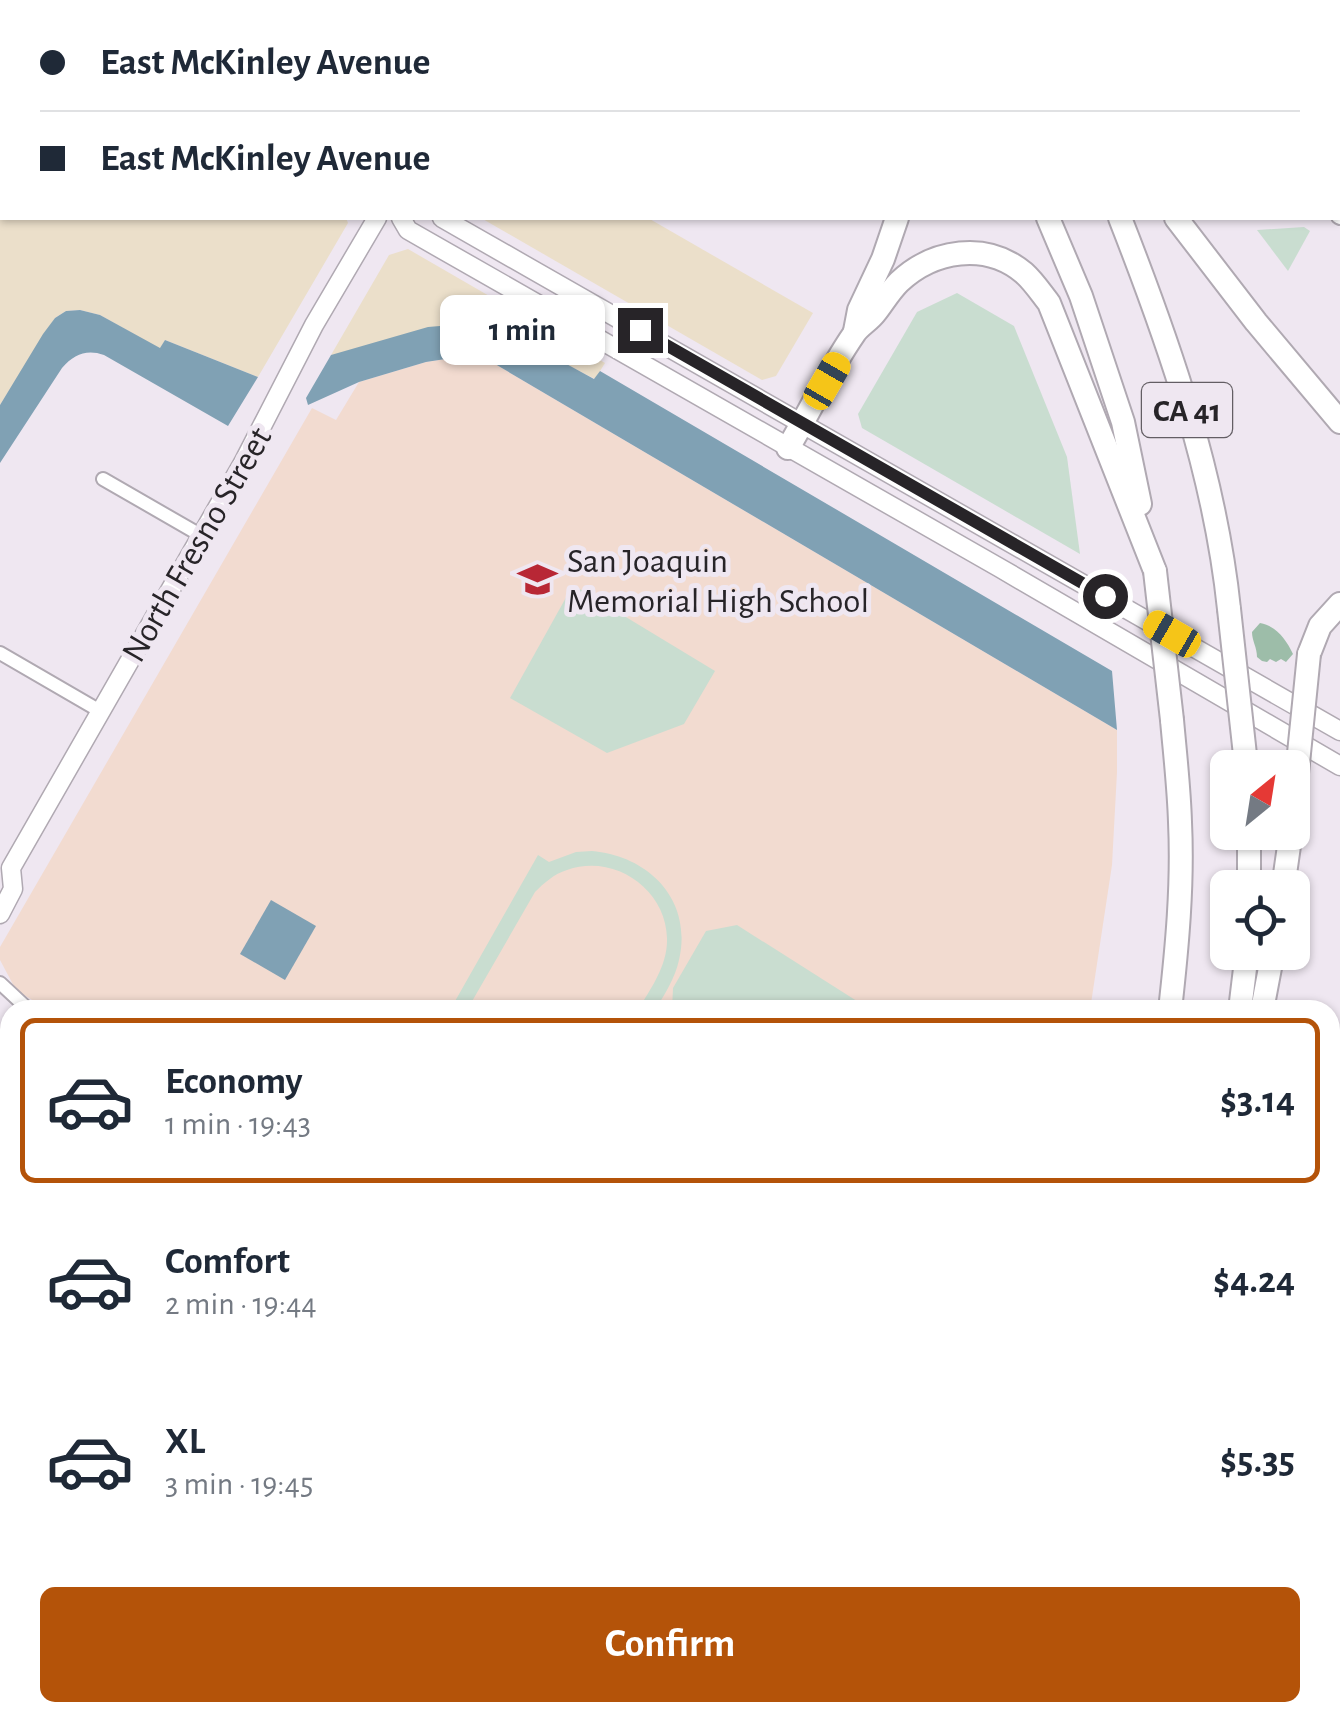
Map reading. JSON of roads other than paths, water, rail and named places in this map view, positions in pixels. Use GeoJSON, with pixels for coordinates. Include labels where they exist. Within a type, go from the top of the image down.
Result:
{"type":"FeatureCollection","features":[{"type":"Feature","properties":{"kind":"highway"},"geometry":{"type":"LineString","coordinates":[[856,331],[859,310],[896,220]]}},
{"type":"Feature","properties":{"kind":"highway","name":"CA 41"},"geometry":{"type":"LineString","coordinates":[[1049,220],[1081,296],[1123,422],[1154,571],[1178,780],[1179,924],[1171,1000]]}},
{"type":"Feature","properties":{"kind":"highway","name":"CA 41"},"geometry":{"type":"LineString","coordinates":[[1121,220],[1178,376],[1206,480],[1225,570],[1244,750]]}},
{"type":"Feature","properties":{"kind":"highway"},"geometry":{"type":"LineString","coordinates":[[1178,220],[1340,422]]}},
{"type":"Feature","properties":{"kind":"highway"},"geometry":{"type":"LineString","coordinates":[[788,448],[856,331],[898,283],[925,262],[942,256],[990,256],[1024,274],[1049,303],[1154,571]]}},
{"type":"Feature","properties":{"kind":"highway"},"geometry":{"type":"LineString","coordinates":[[1299,750],[1308,654],[1320,626],[1340,604]]}},
{"type":"Feature","properties":{"kind":"highway"},"geometry":{"type":"LineString","coordinates":[[1241,1000],[1244,970]]}},
{"type":"Feature","properties":{"kind":"highway"},"geometry":{"type":"LineString","coordinates":[[1264,1000],[1270,970]]}},
{"type":"Feature","properties":{"kind":"main road","name":"North Fresno Street"},"geometry":{"type":"LineString","coordinates":[[0,914],[13,889],[4,868],[202,536],[314,325],[376,220]]}},
{"type":"Feature","properties":{"kind":"main road"},"geometry":{"type":"LineString","coordinates":[[401,220],[408,230],[1340,766]]}},
{"type":"Feature","properties":{"kind":"main road"},"geometry":{"type":"LineString","coordinates":[[446,220],[1340,730]]}},
{"type":"Feature","properties":{"kind":"street"},"geometry":{"type":"LineString","coordinates":[[103,479],[202,536]]}},
{"type":"Feature","properties":{"kind":"street"},"geometry":{"type":"LineString","coordinates":[[0,653],[100,711]]}},
{"type":"Feature","properties":{"kind":"street"},"geometry":{"type":"LineString","coordinates":[[0,983],[19,1000]]}},
{"type":"Feature","properties":{"kind":"water"},"geometry":{"type":"Polygon","coordinates":[[[66,311],[100,315],[160,348],[165,340],[258,377],[228,426],[104,355],[81,354],[62,368],[0,463],[0,405],[55,318],[66,311]]]}},
{"type":"Feature","properties":{"kind":"water"},"geometry":{"type":"Polygon","coordinates":[[[464,324],[515,338],[594,379],[600,371],[1112,671],[1117,730],[478,354],[426,362],[359,382],[308,405],[306,398],[331,355],[428,327],[464,324]]]}},
{"type":"Feature","properties":{"kind":"water"},"geometry":{"type":"Polygon","coordinates":[[[271,900],[316,926],[285,980],[240,954],[271,900]]]}},
{"type":"Feature","properties":{"kind":"place","name":"San Joaquin Memorial High School"},"geometry":{"type":"Point","coordinates":[537,580]}}]}
